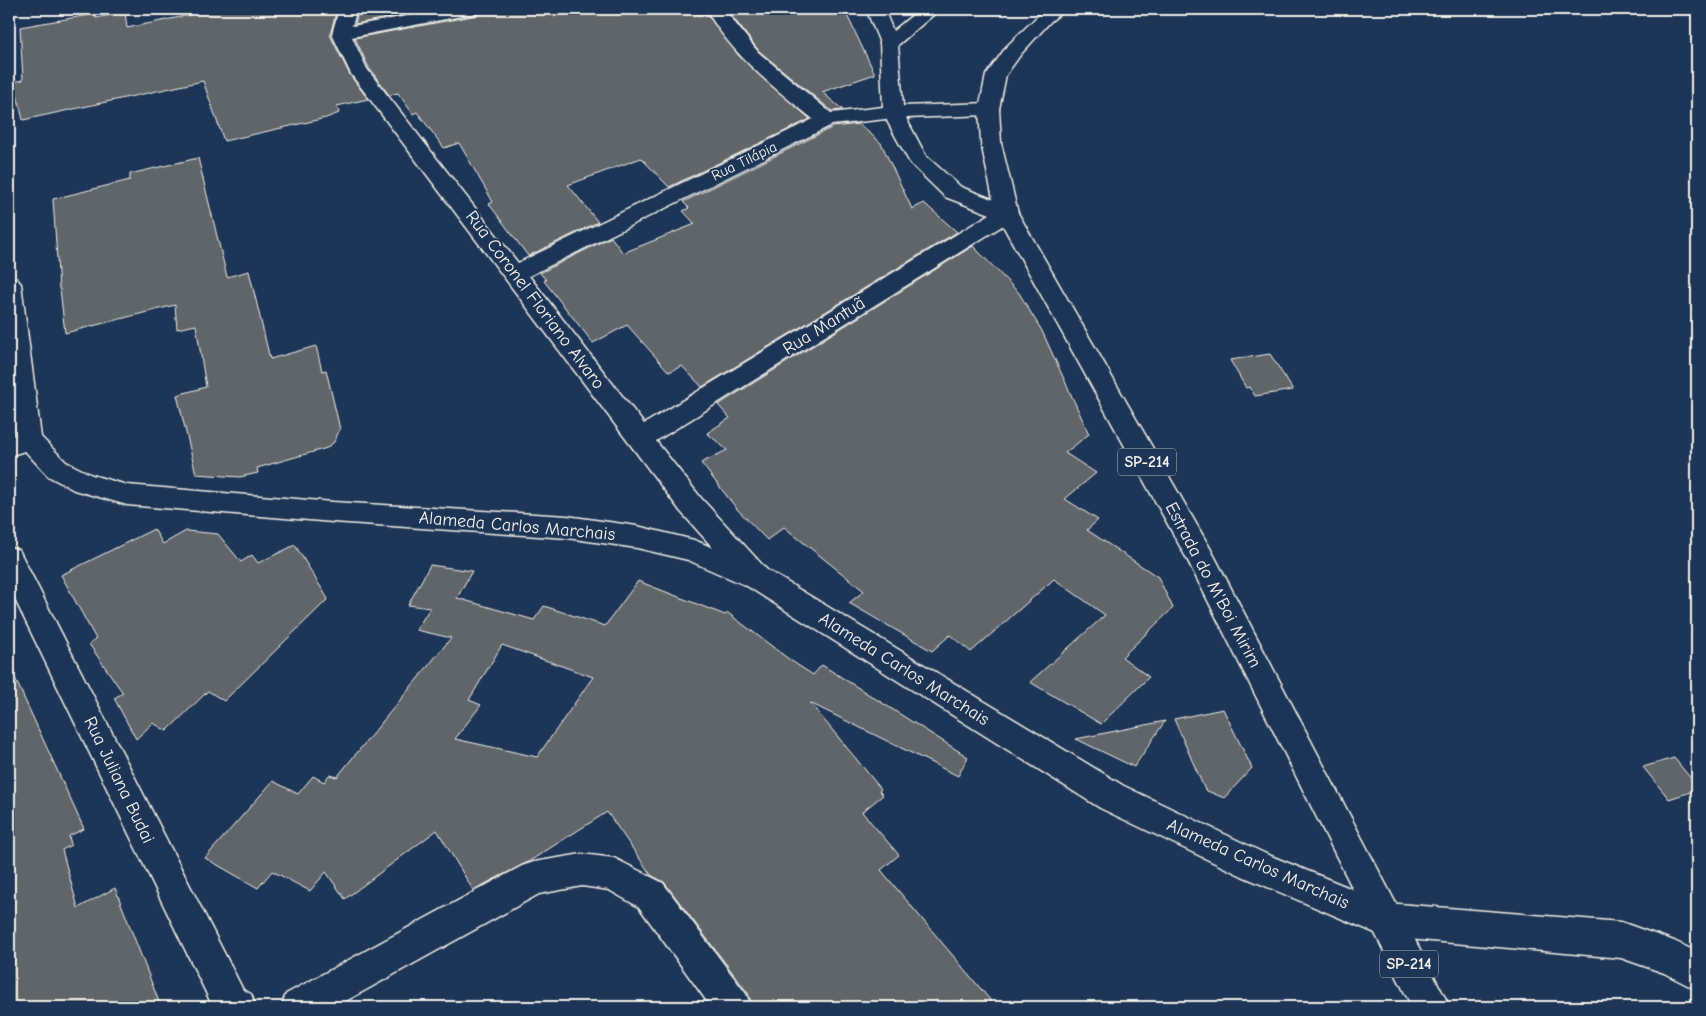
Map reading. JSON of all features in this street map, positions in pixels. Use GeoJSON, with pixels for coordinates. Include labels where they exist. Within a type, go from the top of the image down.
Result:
{"type":"FeatureCollection","features":[{"type":"Feature","properties":{"kind":"street"},"geometry":{"type":"LineString","coordinates":[[348,9],[341,34],[472,9]]}},
{"type":"Feature","properties":{"kind":"street"},"geometry":{"type":"LineString","coordinates":[[715,9],[735,38],[773,78],[827,120]]}},
{"type":"Feature","properties":{"kind":"street"},"geometry":{"type":"LineString","coordinates":[[875,9],[889,43],[893,112],[917,159],[932,175],[953,192],[1007,213]]}},
{"type":"Feature","properties":{"kind":"street"},"geometry":{"type":"LineString","coordinates":[[889,43],[932,9]]}},
{"type":"Feature","properties":{"kind":"street","name":"Estrada do M'Boi Mirim"},"geometry":{"type":"LineString","coordinates":[[1057,9],[1045,17],[1014,50],[996,75],[989,109],[991,143],[1007,213],[1200,556],[1432,1007]]}},
{"type":"Feature","properties":{"kind":"street","name":"Rua Coronel Floriano Alvaro"},"geometry":{"type":"LineString","coordinates":[[341,34],[358,70],[691,505],[757,578]]}},
{"type":"Feature","properties":{"kind":"street","name":"Rua Tilápia"},"geometry":{"type":"LineString","coordinates":[[516,274],[827,120],[893,112],[989,109]]}},
{"type":"Feature","properties":{"kind":"street","name":"Rua Mantuã"},"geometry":{"type":"LineString","coordinates":[[641,438],[1007,213]]}},
{"type":"Feature","properties":{"kind":"street","name":"Alameda Carlos Marchais"},"geometry":{"type":"LineString","coordinates":[[9,284],[18,444],[57,469],[84,483],[127,495],[333,512],[567,527],[637,537],[694,551],[757,578],[1112,797],[1254,865],[1386,920],[1621,940],[1674,959],[1697,972]]}},
{"type":"Feature","properties":{"kind":"street","name":"Rua Juliana Budai"},"geometry":{"type":"LineString","coordinates":[[9,558],[234,1005]]}},
{"type":"Feature","properties":{"kind":"street"},"geometry":{"type":"LineString","coordinates":[[299,1007],[534,878],[582,870],[614,874],[651,895],[733,1007]]}},
{"type":"Feature","properties":{"kind":"building"},"geometry":{"type":"Polygon","coordinates":[[[190,9],[337,9],[330,35],[350,75],[368,99],[337,106],[339,113],[326,118],[224,141],[203,81],[23,120],[14,82],[23,80],[20,27],[95,14],[96,18],[125,12],[127,28],[190,15],[190,9]]]}},
{"type":"Feature","properties":{"kind":"building"},"geometry":{"type":"Polygon","coordinates":[[[359,9],[436,9],[355,24],[359,9]]]}},
{"type":"Feature","properties":{"kind":"building"},"geometry":{"type":"Polygon","coordinates":[[[483,9],[693,9],[698,15],[707,14],[739,56],[810,119],[669,187],[641,158],[568,185],[598,222],[528,256],[489,204],[493,202],[459,143],[444,148],[417,112],[413,114],[398,93],[389,95],[369,68],[355,38],[478,15],[483,9]]]}},
{"type":"Feature","properties":{"kind":"building"},"geometry":{"type":"Polygon","coordinates":[[[747,9],[844,9],[875,74],[822,92],[843,110],[832,111],[759,51],[728,11],[747,9]]]}},
{"type":"Feature","properties":{"kind":"building"},"geometry":{"type":"Polygon","coordinates":[[[859,124],[881,143],[912,209],[924,203],[957,232],[702,387],[682,366],[669,372],[627,325],[593,343],[544,281],[546,280],[540,273],[611,237],[623,253],[695,224],[683,211],[689,208],[683,202],[833,127],[859,124]]]}},
{"type":"Feature","properties":{"kind":"building"},"geometry":{"type":"Polygon","coordinates":[[[198,158],[227,277],[249,271],[270,359],[316,346],[322,371],[326,370],[340,429],[334,442],[327,448],[257,468],[258,473],[240,477],[196,474],[177,395],[206,387],[196,325],[177,329],[175,305],[65,333],[59,289],[53,199],[130,180],[130,174],[198,158]]]}},
{"type":"Feature","properties":{"kind":"building"},"geometry":{"type":"Polygon","coordinates":[[[973,246],[1019,293],[1042,331],[1089,434],[1065,453],[1096,473],[1065,499],[1098,520],[1087,530],[1158,577],[1173,608],[1122,657],[1149,677],[1101,724],[1030,682],[1105,615],[1054,579],[971,652],[950,635],[932,651],[849,603],[864,591],[784,527],[767,540],[737,509],[701,463],[727,450],[707,433],[730,418],[718,405],[973,246]]]}},
{"type":"Feature","properties":{"kind":"building"},"geometry":{"type":"Polygon","coordinates":[[[1270,354],[1293,390],[1255,396],[1250,387],[1246,388],[1230,360],[1270,354]]]}},
{"type":"Feature","properties":{"kind":"building"},"geometry":{"type":"Polygon","coordinates":[[[154,529],[163,544],[186,531],[218,534],[241,562],[252,555],[258,563],[295,545],[328,599],[224,701],[208,691],[167,731],[153,723],[136,739],[114,698],[123,693],[89,644],[96,639],[61,575],[154,529]]]}},
{"type":"Feature","properties":{"kind":"building"},"geometry":{"type":"Polygon","coordinates":[[[430,565],[472,571],[457,598],[534,620],[544,606],[605,626],[638,581],[725,615],[728,613],[813,675],[822,665],[968,757],[958,776],[810,703],[881,789],[879,791],[883,795],[862,812],[899,855],[881,870],[996,1007],[753,1007],[748,993],[664,882],[651,875],[607,812],[528,862],[473,890],[437,830],[345,899],[326,872],[310,891],[272,871],[258,888],[205,858],[273,781],[298,794],[313,776],[324,782],[329,775],[337,777],[451,638],[416,630],[430,608],[408,605],[430,565]],[[502,645],[469,700],[481,705],[455,739],[537,757],[593,677],[502,645]]]}},
{"type":"Feature","properties":{"kind":"building"},"geometry":{"type":"Polygon","coordinates":[[[9,665],[84,829],[69,836],[71,845],[62,850],[78,908],[115,888],[161,1007],[9,1007],[9,665]]]}},
{"type":"Feature","properties":{"kind":"building"},"geometry":{"type":"Polygon","coordinates":[[[1223,709],[1252,768],[1224,798],[1205,790],[1174,719],[1223,709]]]}},
{"type":"Feature","properties":{"kind":"building"},"geometry":{"type":"Polygon","coordinates":[[[1165,721],[1134,767],[1076,739],[1165,721]]]}},
{"type":"Feature","properties":{"kind":"building"},"geometry":{"type":"Polygon","coordinates":[[[1674,758],[1697,786],[1697,790],[1669,799],[1643,767],[1674,758]]]}}]}
